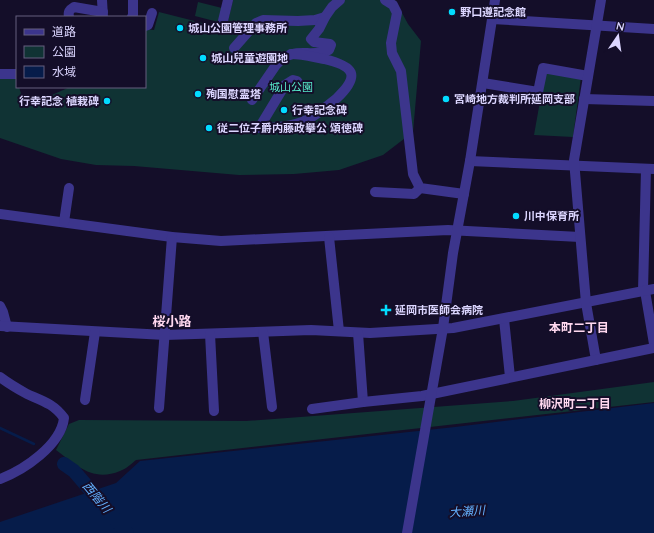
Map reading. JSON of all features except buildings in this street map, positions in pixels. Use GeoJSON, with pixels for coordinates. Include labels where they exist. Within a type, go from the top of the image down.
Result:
{"type":"FeatureCollection","features":[{"type":"Feature","properties":{"kind":"street"},"geometry":{"type":"LineString","coordinates":[[69,16],[68,13],[70,9],[74,7],[103,14],[102,0]]}},
{"type":"Feature","properties":{"kind":"street"},"geometry":{"type":"LineString","coordinates":[[132,16],[133,0]]}},
{"type":"Feature","properties":{"kind":"street"},"geometry":{"type":"LineString","coordinates":[[222,25],[228,0]]}},
{"type":"Feature","properties":{"kind":"street"},"geometry":{"type":"LineString","coordinates":[[252,100],[280,60],[291,54],[305,52],[323,53],[329,50],[330,44],[314,42],[311,39],[319,29],[332,6],[340,0]]}},
{"type":"Feature","properties":{"kind":"street"},"geometry":{"type":"LineString","coordinates":[[385,0],[393,6],[397,13],[391,43],[392,53],[401,71],[413,174],[420,188]]}},
{"type":"Feature","properties":{"kind":"street"},"geometry":{"type":"LineString","coordinates":[[407,533],[443,328],[457,230],[470,161],[495,0]]}},
{"type":"Feature","properties":{"kind":"street"},"geometry":{"type":"LineString","coordinates":[[596,360],[586,303],[574,160],[601,0]]}},
{"type":"Feature","properties":{"kind":"street"},"geometry":{"type":"LineString","coordinates":[[146,26],[148,25],[152,12]]}},
{"type":"Feature","properties":{"kind":"street"},"geometry":{"type":"LineString","coordinates":[[234,48],[256,23],[263,20],[298,21],[315,20],[325,17]]}},
{"type":"Feature","properties":{"kind":"street"},"geometry":{"type":"LineString","coordinates":[[492,19],[654,29]]}},
{"type":"Feature","properties":{"kind":"street"},"geometry":{"type":"LineString","coordinates":[[291,54],[307,55],[340,63],[349,69],[351,73],[350,83],[332,102],[310,119],[286,127],[255,128],[285,85],[293,80],[299,84],[299,88]]}},
{"type":"Feature","properties":{"kind":"street"},"geometry":{"type":"LineString","coordinates":[[482,83],[538,92],[543,68],[588,76]]}},
{"type":"Feature","properties":{"kind":"street"},"geometry":{"type":"LineString","coordinates":[[0,74],[16,74]]}},
{"type":"Feature","properties":{"kind":"street"},"geometry":{"type":"LineString","coordinates":[[584,99],[654,101]]}},
{"type":"Feature","properties":{"kind":"street"},"geometry":{"type":"LineString","coordinates":[[470,161],[650,169],[647,290],[654,344]]}},
{"type":"Feature","properties":{"kind":"street"},"geometry":{"type":"LineString","coordinates":[[64,222],[69,188]]}},
{"type":"Feature","properties":{"kind":"street"},"geometry":{"type":"LineString","coordinates":[[375,192],[414,194],[420,188]]}},
{"type":"Feature","properties":{"kind":"street"},"geometry":{"type":"LineString","coordinates":[[420,188],[464,194]]}},
{"type":"Feature","properties":{"kind":"street"},"geometry":{"type":"LineString","coordinates":[[0,214],[221,242],[448,230],[580,237]]}},
{"type":"Feature","properties":{"kind":"street"},"geometry":{"type":"LineString","coordinates":[[159,408],[172,237]]}},
{"type":"Feature","properties":{"kind":"street"},"geometry":{"type":"LineString","coordinates":[[330,237],[339,331]]}},
{"type":"Feature","properties":{"kind":"street"},"geometry":{"type":"LineString","coordinates":[[0,306],[3,312],[4,327],[165,335],[311,330],[358,333],[453,328],[647,290]]}},
{"type":"Feature","properties":{"kind":"street"},"geometry":{"type":"LineString","coordinates":[[504,319],[510,377]]}},
{"type":"Feature","properties":{"kind":"street"},"geometry":{"type":"LineString","coordinates":[[85,400],[95,332]]}},
{"type":"Feature","properties":{"kind":"street"},"geometry":{"type":"LineString","coordinates":[[263,332],[272,407]]}},
{"type":"Feature","properties":{"kind":"street"},"geometry":{"type":"LineString","coordinates":[[358,333],[363,402]]}},
{"type":"Feature","properties":{"kind":"street"},"geometry":{"type":"LineString","coordinates":[[210,334],[214,411]]}},
{"type":"Feature","properties":{"kind":"street"},"geometry":{"type":"LineString","coordinates":[[312,409],[422,396],[430,399],[510,377],[654,348]]}},
{"type":"Feature","properties":{"kind":"street"},"geometry":{"type":"LineString","coordinates":[[0,377],[26,393],[58,409],[64,418],[60,431],[40,456],[28,465],[0,479]]}},
{"type":"Feature","properties":{"kind":"green space","name":"城山公園"},"geometry":{"type":"Polygon","coordinates":[[[233,0],[395,0],[408,24],[421,41],[413,132],[383,155],[339,170],[294,174],[239,175],[134,166],[96,165],[61,159],[0,138],[0,76],[16,76],[16,88],[19,88],[23,100],[28,102],[38,101],[68,88],[146,88],[146,29],[154,30],[159,12],[226,29],[233,0]]]}},
{"type":"Feature","properties":{"kind":"green space"},"geometry":{"type":"Polygon","coordinates":[[[198,2],[222,8],[218,22],[195,16],[198,2]]]}},
{"type":"Feature","properties":{"kind":"green space"},"geometry":{"type":"Polygon","coordinates":[[[547,71],[581,77],[573,137],[534,135],[547,71]]]}},
{"type":"Feature","properties":{"kind":"green space"},"geometry":{"type":"Polygon","coordinates":[[[654,382],[654,402],[136,460],[120,471],[102,475],[86,471],[78,467],[56,450],[69,424],[79,420],[246,421],[513,401],[654,382]]]}},
{"type":"Feature","properties":{"kind":"water","name":"大瀬川"},"geometry":{"type":"Polygon","coordinates":[[[654,403],[654,533],[0,533],[0,522],[116,483],[140,461],[455,427],[654,403]]]}},
{"type":"Feature","properties":{"kind":"waterway","name":"西階川"},"geometry":{"type":"LineString","coordinates":[[0,428],[34,444]]}},
{"type":"Feature","properties":{"kind":"waterway","name":"西階川"},"geometry":{"type":"LineString","coordinates":[[64,464],[74,471],[127,533]]}},
{"type":"Feature","properties":{"kind":"place","name":"野口遵記念館"},"geometry":{"type":"Point","coordinates":[452,12]}},
{"type":"Feature","properties":{"kind":"place","name":"城山公園管理事務所"},"geometry":{"type":"Point","coordinates":[180,28]}},
{"type":"Feature","properties":{"kind":"place","name":"城山兒童遊園地"},"geometry":{"type":"Point","coordinates":[203,58]}},
{"type":"Feature","properties":{"kind":"place","name":"殉国慰霊塔"},"geometry":{"type":"Point","coordinates":[198,94]}},
{"type":"Feature","properties":{"kind":"place","name":"宮崎地方裁判所延岡支部"},"geometry":{"type":"Point","coordinates":[446,99]}},
{"type":"Feature","properties":{"kind":"place","name":"行幸記念 植栽碑"},"geometry":{"type":"Point","coordinates":[107,101]}},
{"type":"Feature","properties":{"kind":"place","name":"行幸記念碑"},"geometry":{"type":"Point","coordinates":[284,110]}},
{"type":"Feature","properties":{"kind":"place","name":"従二位子爵内藤政擧公 頌徳碑"},"geometry":{"type":"Point","coordinates":[209,128]}},
{"type":"Feature","properties":{"kind":"place","name":"川中保育所"},"geometry":{"type":"Point","coordinates":[516,216]}},
{"type":"Feature","properties":{"kind":"place","name":"延岡市医師会病院"},"geometry":{"type":"Point","coordinates":[386,310]}},
{"type":"Feature","properties":{"kind":"district","name":"桜小路"},"geometry":{"type":"Point","coordinates":[172,321]}},
{"type":"Feature","properties":{"kind":"district","name":"本町二丁目"},"geometry":{"type":"Point","coordinates":[579,327]}},
{"type":"Feature","properties":{"kind":"district","name":"柳沢町二丁目"},"geometry":{"type":"Point","coordinates":[575,403]}}]}
